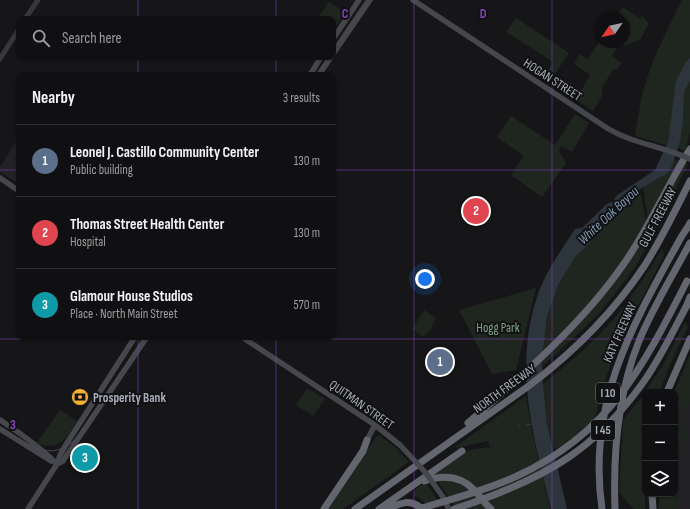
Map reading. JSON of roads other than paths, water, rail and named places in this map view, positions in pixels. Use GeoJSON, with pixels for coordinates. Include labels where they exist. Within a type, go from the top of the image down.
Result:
{"type":"FeatureCollection","features":[{"type":"Feature","properties":{"kind":"highway"},"geometry":{"type":"LineString","coordinates":[[432,453],[495,399],[562,336],[591,306],[615,277],[633,250],[690,149]]}},
{"type":"Feature","properties":{"kind":"highway","name":"GULF FREEWAY"},"geometry":{"type":"LineString","coordinates":[[646,264],[690,182]]}},
{"type":"Feature","properties":{"kind":"highway","name":"KATY FREEWAY"},"geometry":{"type":"LineString","coordinates":[[602,509],[599,490],[599,448],[606,403],[612,379],[623,348],[654,287],[690,223]]}},
{"type":"Feature","properties":{"kind":"highway"},"geometry":{"type":"LineString","coordinates":[[615,509],[617,438],[620,408],[626,380],[640,340],[690,243]]}},
{"type":"Feature","properties":{"kind":"highway","name":"NORTH FREEWAY"},"geometry":{"type":"LineString","coordinates":[[355,509],[548,371],[578,345],[600,323],[646,264]]}},
{"type":"Feature","properties":{"kind":"highway"},"geometry":{"type":"LineString","coordinates":[[418,509],[471,493],[515,477],[554,456],[584,433],[615,402],[634,377],[655,343],[688,278]]}},
{"type":"Feature","properties":{"kind":"highway","name":"I 45"},"geometry":{"type":"LineString","coordinates":[[454,509],[523,484],[566,460],[585,446],[618,415],[643,383],[686,307],[690,297]]}},
{"type":"Feature","properties":{"kind":"highway"},"geometry":{"type":"LineString","coordinates":[[668,389],[690,339]]}},
{"type":"Feature","properties":{"kind":"highway"},"geometry":{"type":"LineString","coordinates":[[324,509],[363,451],[367,440]]}},
{"type":"Feature","properties":{"kind":"highway"},"geometry":{"type":"LineString","coordinates":[[379,509],[462,450]]}},
{"type":"Feature","properties":{"kind":"highway"},"geometry":{"type":"LineString","coordinates":[[405,491],[423,482],[439,477],[452,477],[466,483],[491,509]]}},
{"type":"Feature","properties":{"kind":"highway"},"geometry":{"type":"LineString","coordinates":[[652,497],[653,509]]}},
{"type":"Feature","properties":{"kind":"highway"},"geometry":{"type":"LineString","coordinates":[[388,509],[399,504],[411,502],[415,503],[422,509]]}},
{"type":"Feature","properties":{"kind":"main road"},"geometry":{"type":"LineString","coordinates":[[336,34],[359,0]]}},
{"type":"Feature","properties":{"kind":"main road"},"geometry":{"type":"LineString","coordinates":[[336,50],[370,0]]}},
{"type":"Feature","properties":{"kind":"main road","name":"HOGAN STREET"},"geometry":{"type":"LineString","coordinates":[[413,0],[607,128],[625,137],[662,148],[690,159]]}},
{"type":"Feature","properties":{"kind":"main road"},"geometry":{"type":"LineString","coordinates":[[312,72],[319,60]]}},
{"type":"Feature","properties":{"kind":"main road"},"geometry":{"type":"LineString","coordinates":[[321,72],[329,60]]}},
{"type":"Feature","properties":{"kind":"main road"},"geometry":{"type":"LineString","coordinates":[[0,178],[16,189]]}},
{"type":"Feature","properties":{"kind":"main road"},"geometry":{"type":"LineString","coordinates":[[28,509],[57,464],[67,443],[133,340]]}},
{"type":"Feature","properties":{"kind":"main road"},"geometry":{"type":"LineString","coordinates":[[57,464],[63,461],[145,340]]}},
{"type":"Feature","properties":{"kind":"main road","name":"QUITMAN STREET"},"geometry":{"type":"LineString","coordinates":[[247,340],[375,425],[400,445],[425,472],[449,509]]}},
{"type":"Feature","properties":{"kind":"main road"},"geometry":{"type":"LineString","coordinates":[[0,420],[26,438],[57,464]]}},
{"type":"Feature","properties":{"kind":"main road"},"geometry":{"type":"LineString","coordinates":[[367,440],[375,425]]}},
{"type":"Feature","properties":{"kind":"main road"},"geometry":{"type":"LineString","coordinates":[[0,429],[57,464]]}},
{"type":"Feature","properties":{"kind":"street"},"geometry":{"type":"LineString","coordinates":[[28,16],[38,0]]}},
{"type":"Feature","properties":{"kind":"street"},"geometry":{"type":"LineString","coordinates":[[0,59],[16,34]]}},
{"type":"Feature","properties":{"kind":"water","name":"White Oak Bayou"},"geometry":{"type":"Polygon","coordinates":[[[690,58],[690,80],[684,92],[683,121],[680,141],[672,166],[666,174],[640,189],[630,197],[594,233],[590,243],[575,257],[558,285],[547,317],[542,358],[547,424],[567,509],[551,509],[533,430],[526,378],[530,324],[537,297],[549,270],[575,229],[582,228],[607,204],[614,201],[616,196],[655,170],[668,142],[676,81],[685,63],[690,58]]]}},
{"type":"Feature","properties":{"kind":"waterway"},"geometry":{"type":"LineString","coordinates":[[526,425],[532,424]]}},
{"type":"Feature","properties":{"kind":"tram line"},"geometry":{"type":"LineString","coordinates":[[336,45],[366,0]]}},
{"type":"Feature","properties":{"kind":"tram line"},"geometry":{"type":"LineString","coordinates":[[318,72],[326,60]]}},
{"type":"Feature","properties":{"kind":"tram line"},"geometry":{"type":"LineString","coordinates":[[0,427],[20,440],[40,449],[50,451],[60,449],[70,444],[80,434],[142,340]]}},
{"type":"Feature","properties":{"kind":"place","name":"Thomas Street Health Center"},"geometry":{"type":"Point","coordinates":[476,211]}},
{"type":"Feature","properties":{"kind":"place","name":"Leonel J. Castillo Community Center"},"geometry":{"type":"Point","coordinates":[440,362]}},
{"type":"Feature","properties":{"kind":"place","name":"Prosperity Bank"},"geometry":{"type":"Point","coordinates":[80,397]}},
{"type":"Feature","properties":{"kind":"place","name":"Glamour House Studios"},"geometry":{"type":"Point","coordinates":[85,458]}},
{"type":"Feature","properties":{"kind":"park label","name":"Hogg Park"},"geometry":{"type":"Point","coordinates":[498,327]}}]}
